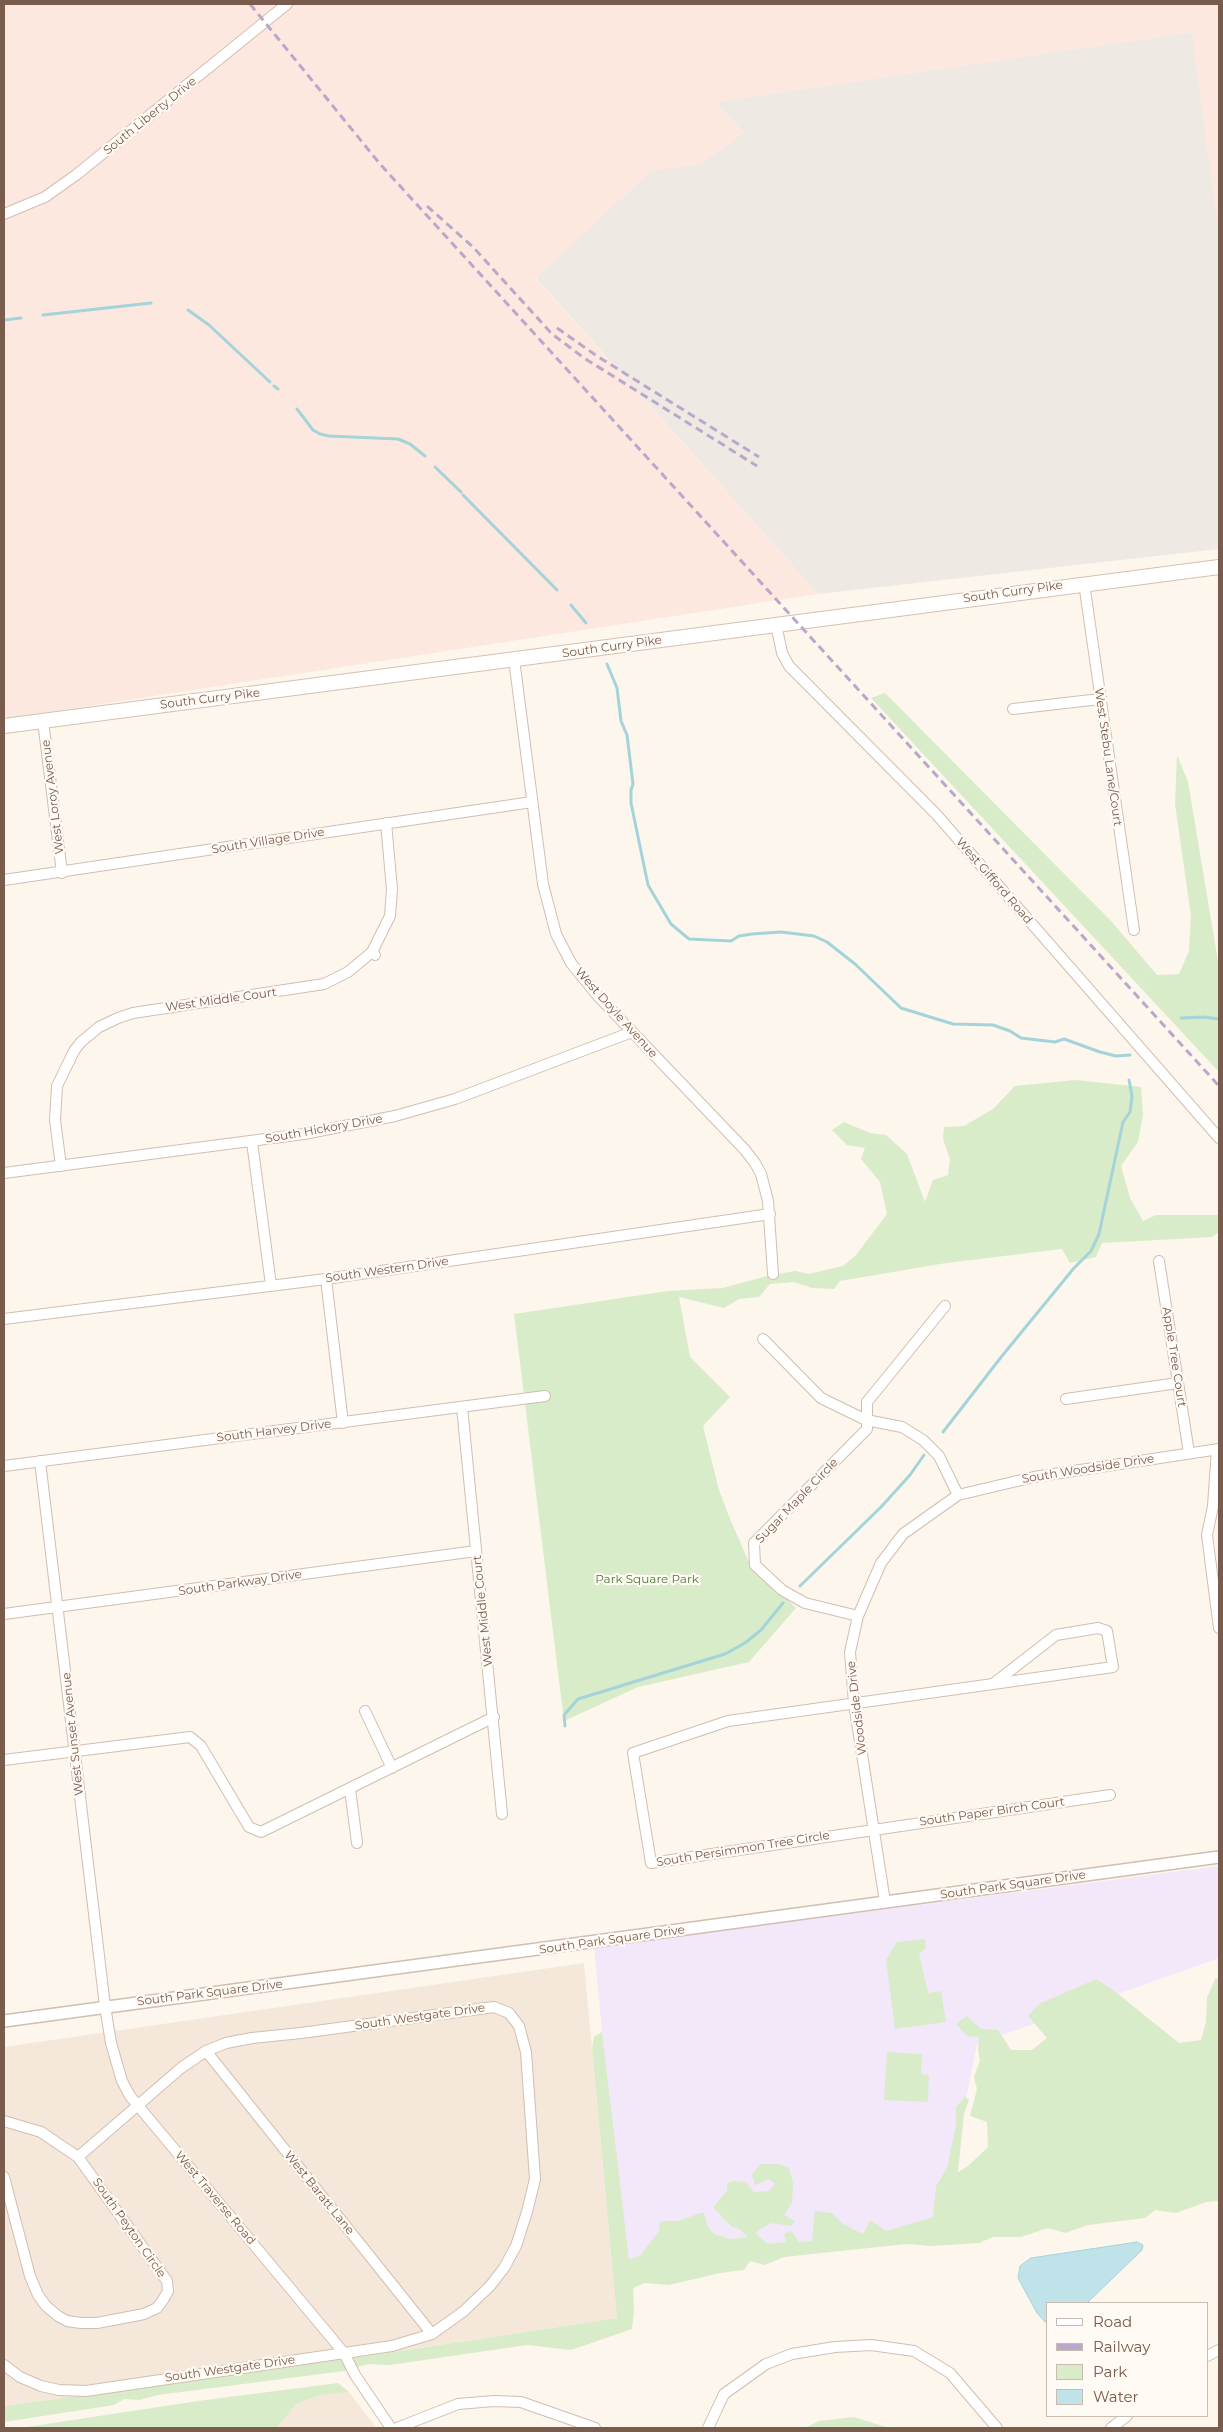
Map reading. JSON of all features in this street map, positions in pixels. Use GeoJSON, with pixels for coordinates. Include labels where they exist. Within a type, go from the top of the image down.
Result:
{"type":"FeatureCollection","features":[{"type":"Feature","properties":{"kind":"main road","name":"South Curry Pike"},"geometry":{"type":"LineString","coordinates":[[4,726],[1084,583],[1219,567]]}},
{"type":"Feature","properties":{"kind":"street","name":"South Liberty Drive"},"geometry":{"type":"LineString","coordinates":[[4,214],[45,197],[76,175],[287,4]]}},
{"type":"Feature","properties":{"kind":"street","name":"West Stebu Lane/Court"},"geometry":{"type":"LineString","coordinates":[[1084,583],[1134,930]]}},
{"type":"Feature","properties":{"kind":"street","name":"West Gifford Road"},"geometry":{"type":"LineString","coordinates":[[776,624],[782,653],[789,666],[936,814],[1219,1138]]}},
{"type":"Feature","properties":{"kind":"street","name":"West Doyle Avenue"},"geometry":{"type":"LineString","coordinates":[[514,659],[547,904],[556,934],[571,963],[632,1032],[745,1150],[761,1174],[770,1214],[774,1274]]}},
{"type":"Feature","properties":{"kind":"street"},"geometry":{"type":"LineString","coordinates":[[1013,709],[1100,699]]}},
{"type":"Feature","properties":{"kind":"street","name":"West Loroy Avenue"},"geometry":{"type":"LineString","coordinates":[[44,721],[62,873]]}},
{"type":"Feature","properties":{"kind":"street","name":"South Village Drive"},"geometry":{"type":"LineString","coordinates":[[4,880],[62,873],[532,802]]}},
{"type":"Feature","properties":{"kind":"street","name":"West Middle Court"},"geometry":{"type":"LineString","coordinates":[[61,1166],[55,1120],[55,1096],[72,1050],[90,1034],[118,1018],[133,1013],[320,985],[348,972],[373,954],[390,916],[392,889],[386,823]]}},
{"type":"Feature","properties":{"kind":"street","name":"South Hickory Drive"},"geometry":{"type":"LineString","coordinates":[[4,1174],[252,1142],[339,1128],[419,1110],[632,1032]]}},
{"type":"Feature","properties":{"kind":"street"},"geometry":{"type":"LineString","coordinates":[[252,1142],[272,1286]]}},
{"type":"Feature","properties":{"kind":"street","name":"South Western Drive"},"geometry":{"type":"LineString","coordinates":[[4,1319],[326,1279],[770,1214]]}},
{"type":"Feature","properties":{"kind":"street","name":"Apple Tree Court"},"geometry":{"type":"LineString","coordinates":[[1159,1261],[1189,1453]]}},
{"type":"Feature","properties":{"kind":"street"},"geometry":{"type":"LineString","coordinates":[[326,1279],[343,1423]]}},
{"type":"Feature","properties":{"kind":"street"},"geometry":{"type":"LineString","coordinates":[[866,1420],[868,1402],[945,1306]]}},
{"type":"Feature","properties":{"kind":"street"},"geometry":{"type":"LineString","coordinates":[[763,1339],[821,1398],[866,1420],[902,1427],[923,1440],[939,1456],[958,1494]]}},
{"type":"Feature","properties":{"kind":"street"},"geometry":{"type":"LineString","coordinates":[[1066,1399],[1178,1383]]}},
{"type":"Feature","properties":{"kind":"street","name":"South Harvey Drive"},"geometry":{"type":"LineString","coordinates":[[4,1466],[545,1396]]}},
{"type":"Feature","properties":{"kind":"street","name":"West Middle Court"},"geometry":{"type":"LineString","coordinates":[[462,1407],[494,1717],[502,1814]]}},
{"type":"Feature","properties":{"kind":"street","name":"Sugar Maple Circle"},"geometry":{"type":"LineString","coordinates":[[858,1616],[805,1603],[782,1590],[755,1565],[754,1543],[867,1429],[866,1420]]}},
{"type":"Feature","properties":{"kind":"street"},"geometry":{"type":"LineString","coordinates":[[1218,1449],[1213,1506],[1207,1535],[1219,1628]]}},
{"type":"Feature","properties":{"kind":"street","name":"South Woodside Drive"},"geometry":{"type":"LineString","coordinates":[[958,1494],[1034,1477],[1218,1449]]}},
{"type":"Feature","properties":{"kind":"street","name":"West Sunset Avenue"},"geometry":{"type":"LineString","coordinates":[[40,1462],[59,1607],[74,1751],[105,2006]]}},
{"type":"Feature","properties":{"kind":"street","name":"Woodside Drive"},"geometry":{"type":"LineString","coordinates":[[885,1902],[854,1703],[850,1652],[858,1616],[881,1563],[903,1534],[958,1494]]}},
{"type":"Feature","properties":{"kind":"street","name":"South Parkway Drive"},"geometry":{"type":"LineString","coordinates":[[4,1614],[476,1552]]}},
{"type":"Feature","properties":{"kind":"street"},"geometry":{"type":"LineString","coordinates":[[854,1703],[993,1684],[1113,1667],[1108,1631],[1098,1628],[1056,1635],[993,1684]]}},
{"type":"Feature","properties":{"kind":"street","name":"South Persimmon Tree Circle"},"geometry":{"type":"LineString","coordinates":[[854,1703],[728,1721],[633,1753],[636,1772],[651,1863],[874,1829]]}},
{"type":"Feature","properties":{"kind":"street"},"geometry":{"type":"LineString","coordinates":[[365,1711],[392,1768]]}},
{"type":"Feature","properties":{"kind":"street"},"geometry":{"type":"LineString","coordinates":[[4,1760],[184,1736],[194,1738],[250,1827],[257,1832],[266,1831],[494,1717]]}},
{"type":"Feature","properties":{"kind":"street"},"geometry":{"type":"LineString","coordinates":[[350,1789],[357,1843]]}},
{"type":"Feature","properties":{"kind":"street","name":"South Paper Birch Court"},"geometry":{"type":"LineString","coordinates":[[874,1829],[1110,1795]]}},
{"type":"Feature","properties":{"kind":"street","name":"South Park Square Drive"},"geometry":{"type":"LineString","coordinates":[[4,2021],[1219,1858]]}},
{"type":"Feature","properties":{"kind":"street","name":"West Traverse Road"},"geometry":{"type":"LineString","coordinates":[[105,2006],[111,2043],[122,2081],[130,2096],[344,2353],[355,2375],[391,2428]]}},
{"type":"Feature","properties":{"kind":"street","name":"South Westgate Drive"},"geometry":{"type":"LineString","coordinates":[[4,2365],[20,2377],[41,2386],[59,2390],[86,2391],[392,2346],[432,2334],[464,2312],[490,2286],[504,2268],[516,2246],[528,2212],[535,2179],[526,2052],[519,2026],[509,2013],[494,2007],[226,2043],[206,2051],[181,2068],[78,2157]]}},
{"type":"Feature","properties":{"kind":"street","name":"West Baratt Lane"},"geometry":{"type":"LineString","coordinates":[[206,2051],[432,2334]]}},
{"type":"Feature","properties":{"kind":"street","name":"South Peyton Circle"},"geometry":{"type":"LineString","coordinates":[[4,2121],[41,2132],[78,2157],[167,2281],[168,2291],[164,2300],[157,2308],[144,2314],[82,2323],[67,2321],[46,2306],[38,2295],[30,2276],[4,2176]]}},
{"type":"Feature","properties":{"kind":"street"},"geometry":{"type":"LineString","coordinates":[[708,2428],[724,2394],[766,2364],[792,2354],[835,2347],[871,2345],[914,2350],[950,2372],[997,2428]]}},
{"type":"Feature","properties":{"kind":"street"},"geometry":{"type":"LineString","coordinates":[[397,2428],[458,2404],[494,2402],[521,2402],[595,2428]]}},
{"type":"Feature","properties":{"kind":"street"},"geometry":{"type":"LineString","coordinates":[[1112,2428],[1126,2417]]}},
{"type":"Feature","properties":{"kind":"shaded area"},"geometry":{"type":"Polygon","coordinates":[[[4,4],[1219,4],[1219,213],[1216,213],[1192,32],[715,102],[744,133],[700,164],[651,172],[536,279],[818,594],[4,719],[4,4]]]}},
{"type":"Feature","properties":{"kind":"shaded area"},"geometry":{"type":"Polygon","coordinates":[[[1192,32],[1216,213],[1219,213],[1219,549],[818,594],[536,278],[651,171],[700,164],[744,133],[715,102],[1192,32]]]}},
{"type":"Feature","properties":{"kind":"shaded area"},"geometry":{"type":"Polygon","coordinates":[[[1219,1866],[1219,1958],[977,2044],[941,2225],[624,2264],[594,1947],[1219,1866]]]}},
{"type":"Feature","properties":{"kind":"shaded area"},"geometry":{"type":"Polygon","coordinates":[[[584,1963],[617,2318],[388,2353],[4,2406],[4,2047],[584,1963]]]}},
{"type":"Feature","properties":{"kind":"shaded area"},"geometry":{"type":"Polygon","coordinates":[[[349,2392],[375,2428],[277,2428],[296,2404],[321,2395],[349,2392]]]}},
{"type":"Feature","properties":{"kind":"green space"},"geometry":{"type":"Polygon","coordinates":[[[885,693],[1112,922],[1157,975],[1179,974],[1189,951],[1191,916],[1175,804],[1177,755],[1188,782],[1219,967],[1219,1072],[871,698],[885,693]]]}},
{"type":"Feature","properties":{"kind":"green space","name":"Park Square Park"},"geometry":{"type":"Polygon","coordinates":[[[1075,1080],[1141,1087],[1143,1115],[1138,1142],[1121,1166],[1130,1198],[1143,1221],[1156,1215],[1219,1215],[1219,1232],[1212,1237],[1102,1243],[1096,1257],[1070,1263],[1062,1249],[946,1263],[840,1281],[834,1289],[812,1288],[794,1282],[770,1284],[759,1297],[739,1299],[724,1308],[679,1297],[690,1357],[730,1397],[703,1426],[719,1490],[749,1562],[796,1608],[749,1662],[638,1687],[564,1721],[514,1314],[668,1291],[723,1288],[767,1276],[795,1271],[809,1274],[843,1266],[856,1255],[887,1214],[880,1182],[861,1159],[865,1148],[847,1145],[832,1130],[844,1122],[870,1133],[886,1135],[907,1154],[925,1202],[933,1180],[948,1175],[950,1159],[943,1139],[944,1127],[964,1126],[993,1109],[1015,1086],[1075,1080]]]}},
{"type":"Feature","properties":{"kind":"green space"},"geometry":{"type":"Polygon","coordinates":[[[925,1939],[926,1948],[919,1954],[928,1993],[941,1991],[946,2022],[895,2029],[886,1960],[897,1942],[925,1939]]]}},
{"type":"Feature","properties":{"kind":"green space"},"geometry":{"type":"Polygon","coordinates":[[[1219,1978],[1219,2201],[1206,2202],[1176,2213],[1155,2210],[1145,2218],[1088,2225],[1065,2233],[1048,2228],[1021,2237],[993,2237],[979,2243],[931,2246],[907,2244],[784,2257],[765,2265],[750,2261],[744,2270],[720,2273],[669,2285],[645,2283],[633,2288],[634,2311],[632,2329],[571,2350],[527,2345],[390,2365],[368,2364],[344,2371],[158,2395],[139,2400],[124,2399],[114,2405],[4,2422],[4,2406],[388,2353],[617,2318],[592,2048],[594,2037],[602,2032],[629,2259],[640,2256],[659,2231],[660,2221],[679,2221],[700,2213],[704,2213],[708,2227],[714,2234],[730,2239],[748,2237],[741,2230],[732,2227],[713,2207],[727,2191],[727,2183],[734,2181],[746,2182],[754,2192],[769,2191],[775,2184],[769,2179],[755,2185],[752,2175],[760,2164],[779,2164],[789,2168],[793,2183],[792,2203],[784,2215],[795,2221],[791,2226],[771,2223],[755,2233],[768,2244],[786,2242],[784,2234],[791,2231],[799,2242],[812,2241],[815,2211],[832,2213],[843,2224],[863,2234],[870,2220],[886,2231],[933,2217],[936,2186],[947,2168],[956,2125],[956,2107],[965,2097],[969,2100],[964,2114],[958,2172],[968,2166],[988,2147],[987,2122],[970,2116],[977,2089],[974,2077],[980,2060],[978,2050],[979,2037],[967,2036],[956,2024],[967,2016],[981,2029],[998,2030],[1011,2050],[1032,2050],[1047,2038],[1028,2016],[1039,2004],[1096,1979],[1113,1990],[1179,2043],[1201,2040],[1206,2022],[1207,1998],[1215,1979],[1219,1978]]]}},
{"type":"Feature","properties":{"kind":"green space"},"geometry":{"type":"Polygon","coordinates":[[[887,2052],[922,2054],[921,2074],[929,2075],[928,2102],[884,2100],[887,2052]]]}},
{"type":"Feature","properties":{"kind":"green space"},"geometry":{"type":"Polygon","coordinates":[[[338,2383],[349,2392],[321,2395],[296,2404],[277,2428],[20,2428],[198,2401],[338,2383]]]}},
{"type":"Feature","properties":{"kind":"green space"},"geometry":{"type":"Polygon","coordinates":[[[854,2417],[889,2428],[805,2428],[819,2421],[854,2417]]]}},
{"type":"Feature","properties":{"kind":"water"},"geometry":{"type":"Polygon","coordinates":[[[1137,2242],[1143,2245],[1142,2250],[1088,2302],[1046,2302],[1046,2323],[1037,2313],[1018,2278],[1020,2266],[1031,2258],[1137,2242]]]}},
{"type":"Feature","properties":{"kind":"waterway"},"geometry":{"type":"LineString","coordinates":[[43,315],[151,303]]}},
{"type":"Feature","properties":{"kind":"waterway"},"geometry":{"type":"LineString","coordinates":[[188,310],[209,325],[270,382]]}},
{"type":"Feature","properties":{"kind":"waterway"},"geometry":{"type":"LineString","coordinates":[[4,320],[21,318]]}},
{"type":"Feature","properties":{"kind":"waterway"},"geometry":{"type":"LineString","coordinates":[[274,386],[278,389]]}},
{"type":"Feature","properties":{"kind":"waterway"},"geometry":{"type":"LineString","coordinates":[[297,409],[313,430],[320,434],[398,439],[410,444],[425,456]]}},
{"type":"Feature","properties":{"kind":"waterway"},"geometry":{"type":"LineString","coordinates":[[435,467],[461,492]]}},
{"type":"Feature","properties":{"kind":"waterway"},"geometry":{"type":"LineString","coordinates":[[463,495],[557,590]]}},
{"type":"Feature","properties":{"kind":"waterway"},"geometry":{"type":"LineString","coordinates":[[571,605],[586,623]]}},
{"type":"Feature","properties":{"kind":"waterway"},"geometry":{"type":"LineString","coordinates":[[607,664],[617,688],[621,721],[627,735],[633,784],[631,803],[648,885],[671,924],[689,939],[731,941],[739,936],[781,932],[814,936],[827,942],[855,964],[901,1008],[953,1024],[993,1025],[1010,1031],[1021,1038],[1055,1042],[1064,1039],[1116,1056],[1130,1055]]}},
{"type":"Feature","properties":{"kind":"waterway"},"geometry":{"type":"LineString","coordinates":[[1181,1018],[1204,1017],[1219,1019]]}},
{"type":"Feature","properties":{"kind":"waterway"},"geometry":{"type":"LineString","coordinates":[[943,1432],[1002,1356],[1074,1268],[1091,1251],[1099,1234],[1123,1122],[1130,1112],[1132,1096],[1129,1080]]}},
{"type":"Feature","properties":{"kind":"waterway"},"geometry":{"type":"LineString","coordinates":[[800,1586],[881,1507],[910,1475],[924,1455]]}},
{"type":"Feature","properties":{"kind":"waterway"},"geometry":{"type":"LineString","coordinates":[[565,1726],[564,1715],[578,1699],[725,1654],[745,1643],[761,1630],[783,1603]]}},
{"type":"Feature","properties":{"kind":"railway"},"geometry":{"type":"LineString","coordinates":[[250,4],[380,164],[1219,1086]]}},
{"type":"Feature","properties":{"kind":"railway"},"geometry":{"type":"LineString","coordinates":[[427,206],[473,247],[552,334],[584,358],[757,466]]}},
{"type":"Feature","properties":{"kind":"railway"},"geometry":{"type":"LineString","coordinates":[[557,328],[597,356],[759,457]]}}]}
